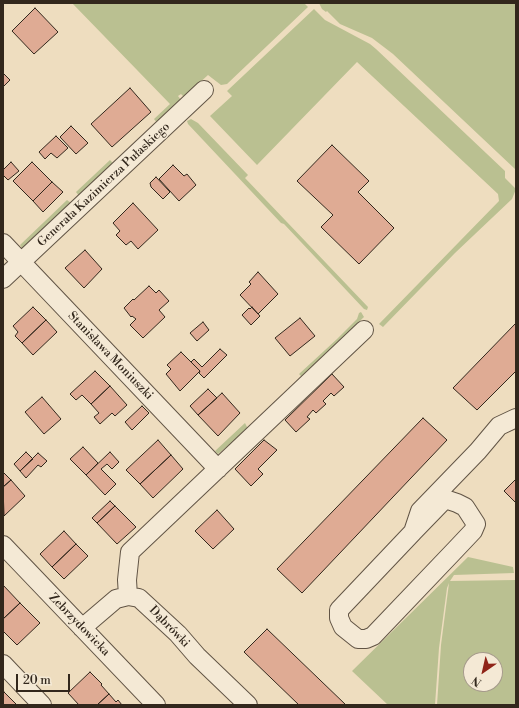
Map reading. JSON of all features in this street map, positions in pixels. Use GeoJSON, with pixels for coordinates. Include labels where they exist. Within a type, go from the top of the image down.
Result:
{"type":"FeatureCollection","features":[{"type":"Feature","properties":{"kind":"street","name":"Generała Kazimierza Pułaskiego"},"geometry":{"type":"LineString","coordinates":[[3,279],[204,90]]}},
{"type":"Feature","properties":{"kind":"street","name":"Stanisława Moniuszki"},"geometry":{"type":"LineString","coordinates":[[3,243],[218,469]]}},
{"type":"Feature","properties":{"kind":"street"},"geometry":{"type":"LineString","coordinates":[[82,628],[113,601],[121,597],[128,596],[127,580],[130,552],[364,330]]}},
{"type":"Feature","properties":{"kind":"street"},"geometry":{"type":"LineString","coordinates":[[413,532],[446,499],[465,507],[476,524],[473,531],[456,550],[373,636],[366,639],[358,639],[344,627],[339,618],[339,610],[413,532],[420,510],[499,426],[516,418]]}},
{"type":"Feature","properties":{"kind":"street","name":"Zebrzydowicka"},"geometry":{"type":"LineString","coordinates":[[3,545],[156,705]]}},
{"type":"Feature","properties":{"kind":"street","name":"Dąbrówki"},"geometry":{"type":"LineString","coordinates":[[128,596],[136,597],[143,601],[248,705]]}},
{"type":"Feature","properties":{"kind":"street"},"geometry":{"type":"LineString","coordinates":[[3,664],[42,705]]}},
{"type":"Feature","properties":{"kind":"green space"},"geometry":{"type":"Polygon","coordinates":[[[72,3],[304,3],[308,7],[227,84],[221,85],[208,75],[184,97],[181,94],[178,96],[181,100],[157,123],[154,119],[170,104],[72,3]]]}},
{"type":"Feature","properties":{"kind":"green space"},"geometry":{"type":"Polygon","coordinates":[[[319,3],[516,3],[516,168],[515,169],[393,54],[372,38],[340,24],[327,11],[326,12],[322,9],[319,3]]]}},
{"type":"Feature","properties":{"kind":"green space"},"geometry":{"type":"Polygon","coordinates":[[[314,9],[325,20],[370,44],[376,49],[505,171],[505,178],[516,189],[512,199],[455,253],[383,327],[379,324],[499,201],[498,194],[357,62],[257,165],[210,116],[232,96],[227,91],[314,9]]]}},
{"type":"Feature","properties":{"kind":"green space"},"geometry":{"type":"Polygon","coordinates":[[[191,119],[198,123],[248,175],[245,178],[368,307],[367,310],[364,309],[284,224],[281,223],[188,124],[187,121],[191,119]]]}},
{"type":"Feature","properties":{"kind":"green space"},"geometry":{"type":"Polygon","coordinates":[[[110,160],[113,163],[79,196],[76,192],[110,160]]]}},
{"type":"Feature","properties":{"kind":"green space"},"geometry":{"type":"Polygon","coordinates":[[[67,200],[71,203],[22,248],[20,245],[67,200]]]}},
{"type":"Feature","properties":{"kind":"green space"},"geometry":{"type":"Polygon","coordinates":[[[361,312],[364,317],[302,377],[299,374],[357,319],[359,313],[361,312]]]}},
{"type":"Feature","properties":{"kind":"green space"},"geometry":{"type":"Polygon","coordinates":[[[245,423],[248,429],[218,454],[215,451],[245,423]]]}},
{"type":"Feature","properties":{"kind":"green space"},"geometry":{"type":"Polygon","coordinates":[[[468,557],[513,567],[514,573],[454,575],[450,581],[516,580],[516,705],[437,705],[441,645],[449,583],[447,588],[439,648],[435,705],[388,705],[352,671],[468,557]]]}},
{"type":"Feature","properties":{"kind":"building"},"geometry":{"type":"Polygon","coordinates":[[[35,8],[58,32],[34,54],[12,31],[35,8]]]}},
{"type":"Feature","properties":{"kind":"building"},"geometry":{"type":"Polygon","coordinates":[[[3,73],[10,80],[3,87],[3,73]]]}},
{"type":"Feature","properties":{"kind":"building"},"geometry":{"type":"Polygon","coordinates":[[[130,88],[151,112],[112,147],[91,124],[130,88]]]}},
{"type":"Feature","properties":{"kind":"building"},"geometry":{"type":"Polygon","coordinates":[[[71,126],[88,143],[76,154],[60,137],[71,126]]]}},
{"type":"Feature","properties":{"kind":"building"},"geometry":{"type":"Polygon","coordinates":[[[56,136],[68,148],[57,158],[51,153],[45,159],[39,152],[56,136]]]}},
{"type":"Feature","properties":{"kind":"building"},"geometry":{"type":"Polygon","coordinates":[[[332,145],[369,181],[358,192],[394,228],[359,264],[321,227],[333,215],[297,181],[332,145]]]}},
{"type":"Feature","properties":{"kind":"building"},"geometry":{"type":"Polygon","coordinates":[[[11,162],[19,171],[8,180],[3,175],[3,170],[11,162]]]}},
{"type":"Feature","properties":{"kind":"building"},"geometry":{"type":"Polygon","coordinates":[[[32,162],[52,182],[33,201],[13,181],[32,162]]]}},
{"type":"Feature","properties":{"kind":"building"},"geometry":{"type":"Polygon","coordinates":[[[173,165],[184,176],[187,174],[196,185],[179,201],[159,179],[173,165]]]}},
{"type":"Feature","properties":{"kind":"building"},"geometry":{"type":"Polygon","coordinates":[[[156,177],[170,192],[163,199],[151,187],[150,183],[156,177]]]}},
{"type":"Feature","properties":{"kind":"building"},"geometry":{"type":"Polygon","coordinates":[[[52,182],[63,192],[43,212],[33,201],[52,182]]]}},
{"type":"Feature","properties":{"kind":"building"},"geometry":{"type":"Polygon","coordinates":[[[133,203],[158,230],[138,249],[131,241],[126,245],[116,235],[120,231],[113,223],[133,203]]]}},
{"type":"Feature","properties":{"kind":"building"},"geometry":{"type":"Polygon","coordinates":[[[85,250],[102,269],[84,288],[65,268],[85,250]]]}},
{"type":"Feature","properties":{"kind":"building"},"geometry":{"type":"Polygon","coordinates":[[[258,272],[278,294],[258,314],[240,295],[251,284],[249,282],[258,272]]]}},
{"type":"Feature","properties":{"kind":"building"},"geometry":{"type":"Polygon","coordinates":[[[149,286],[156,293],[159,290],[169,301],[159,310],[165,317],[143,338],[130,325],[136,319],[132,316],[131,317],[124,308],[149,286]]]}},
{"type":"Feature","properties":{"kind":"building"},"geometry":{"type":"Polygon","coordinates":[[[33,307],[46,320],[22,343],[15,336],[18,332],[13,326],[33,307]]]}},
{"type":"Feature","properties":{"kind":"building"},"geometry":{"type":"Polygon","coordinates":[[[252,307],[260,316],[251,325],[242,315],[252,307]]]}},
{"type":"Feature","properties":{"kind":"building"},"geometry":{"type":"Polygon","coordinates":[[[300,318],[315,336],[290,356],[275,338],[300,318]]]}},
{"type":"Feature","properties":{"kind":"building"},"geometry":{"type":"Polygon","coordinates":[[[46,320],[57,332],[33,355],[22,343],[46,320]]]}},
{"type":"Feature","properties":{"kind":"building"},"geometry":{"type":"Polygon","coordinates":[[[203,322],[209,330],[197,341],[190,333],[203,322]]]}},
{"type":"Feature","properties":{"kind":"building"},"geometry":{"type":"Polygon","coordinates":[[[516,323],[516,371],[477,410],[453,388],[516,323]]]}},
{"type":"Feature","properties":{"kind":"building"},"geometry":{"type":"Polygon","coordinates":[[[220,349],[227,355],[204,378],[199,373],[200,371],[191,362],[194,359],[202,367],[220,349]]]}},
{"type":"Feature","properties":{"kind":"building"},"geometry":{"type":"Polygon","coordinates":[[[181,352],[200,371],[180,391],[166,374],[171,369],[167,365],[181,352]]]}},
{"type":"Feature","properties":{"kind":"building"},"geometry":{"type":"Polygon","coordinates":[[[95,371],[110,386],[91,404],[82,395],[76,400],[70,394],[95,371]]]}},
{"type":"Feature","properties":{"kind":"building"},"geometry":{"type":"Polygon","coordinates":[[[332,374],[344,387],[334,396],[331,393],[323,401],[326,404],[316,413],[313,410],[307,417],[310,419],[296,432],[285,420],[332,374]]]}},
{"type":"Feature","properties":{"kind":"building"},"geometry":{"type":"Polygon","coordinates":[[[110,386],[127,405],[115,416],[112,413],[100,424],[94,417],[99,413],[91,404],[110,386]]]}},
{"type":"Feature","properties":{"kind":"building"},"geometry":{"type":"Polygon","coordinates":[[[208,389],[217,398],[198,415],[190,406],[208,389]]]}},
{"type":"Feature","properties":{"kind":"building"},"geometry":{"type":"Polygon","coordinates":[[[222,393],[240,413],[218,436],[198,415],[222,393]]]}},
{"type":"Feature","properties":{"kind":"building"},"geometry":{"type":"Polygon","coordinates":[[[42,397],[61,419],[44,434],[25,412],[42,397]]]}},
{"type":"Feature","properties":{"kind":"building"},"geometry":{"type":"Polygon","coordinates":[[[142,406],[149,413],[132,430],[125,422],[142,406]]]}},
{"type":"Feature","properties":{"kind":"building"},"geometry":{"type":"Polygon","coordinates":[[[423,418],[447,440],[302,593],[277,569],[423,418]]]}},
{"type":"Feature","properties":{"kind":"building"},"geometry":{"type":"Polygon","coordinates":[[[158,440],[171,455],[140,484],[126,470],[158,440]]]}},
{"type":"Feature","properties":{"kind":"building"},"geometry":{"type":"Polygon","coordinates":[[[264,440],[277,450],[258,469],[263,474],[251,486],[235,469],[264,440]]]}},
{"type":"Feature","properties":{"kind":"building"},"geometry":{"type":"Polygon","coordinates":[[[83,447],[98,463],[86,475],[70,459],[83,447]]]}},
{"type":"Feature","properties":{"kind":"building"},"geometry":{"type":"Polygon","coordinates":[[[26,452],[33,459],[20,471],[14,464],[26,452]]]}},
{"type":"Feature","properties":{"kind":"building"},"geometry":{"type":"Polygon","coordinates":[[[110,452],[119,462],[112,469],[107,464],[101,469],[116,484],[105,495],[86,475],[110,452]]]}},
{"type":"Feature","properties":{"kind":"building"},"geometry":{"type":"Polygon","coordinates":[[[38,453],[47,461],[41,467],[38,465],[26,478],[20,471],[38,453]]]}},
{"type":"Feature","properties":{"kind":"building"},"geometry":{"type":"Polygon","coordinates":[[[171,455],[183,469],[153,498],[140,484],[171,455]]]}},
{"type":"Feature","properties":{"kind":"building"},"geometry":{"type":"Polygon","coordinates":[[[3,472],[11,480],[3,487],[3,472]]]}},
{"type":"Feature","properties":{"kind":"building"},"geometry":{"type":"Polygon","coordinates":[[[516,479],[516,503],[504,491],[516,479]]]}},
{"type":"Feature","properties":{"kind":"building"},"geometry":{"type":"Polygon","coordinates":[[[11,480],[25,496],[4,516],[3,487],[11,480]]]}},
{"type":"Feature","properties":{"kind":"building"},"geometry":{"type":"Polygon","coordinates":[[[110,501],[115,506],[97,523],[92,518],[110,501]]]}},
{"type":"Feature","properties":{"kind":"building"},"geometry":{"type":"Polygon","coordinates":[[[115,506],[136,527],[117,544],[97,523],[115,506]]]}},
{"type":"Feature","properties":{"kind":"building"},"geometry":{"type":"Polygon","coordinates":[[[217,510],[234,529],[213,549],[195,531],[217,510]]]}},
{"type":"Feature","properties":{"kind":"building"},"geometry":{"type":"Polygon","coordinates":[[[64,531],[76,544],[52,567],[40,554],[64,531]]]}},
{"type":"Feature","properties":{"kind":"building"},"geometry":{"type":"Polygon","coordinates":[[[76,544],[88,556],[64,579],[52,567],[76,544]]]}},
{"type":"Feature","properties":{"kind":"building"},"geometry":{"type":"Polygon","coordinates":[[[3,585],[20,603],[3,619],[3,585]]]}},
{"type":"Feature","properties":{"kind":"building"},"geometry":{"type":"Polygon","coordinates":[[[20,603],[40,623],[17,645],[3,631],[3,619],[20,603]]]}},
{"type":"Feature","properties":{"kind":"building"},"geometry":{"type":"Polygon","coordinates":[[[267,629],[346,705],[299,705],[244,652],[267,629]]]}},
{"type":"Feature","properties":{"kind":"building"},"geometry":{"type":"Polygon","coordinates":[[[90,672],[102,684],[101,685],[109,694],[97,705],[79,705],[68,693],[90,672]]]}},
{"type":"Feature","properties":{"kind":"building"},"geometry":{"type":"Polygon","coordinates":[[[4,692],[17,705],[3,705],[4,692]]]}},
{"type":"Feature","properties":{"kind":"building"},"geometry":{"type":"Polygon","coordinates":[[[109,694],[116,702],[118,700],[122,705],[97,705],[109,694]]]}}]}
